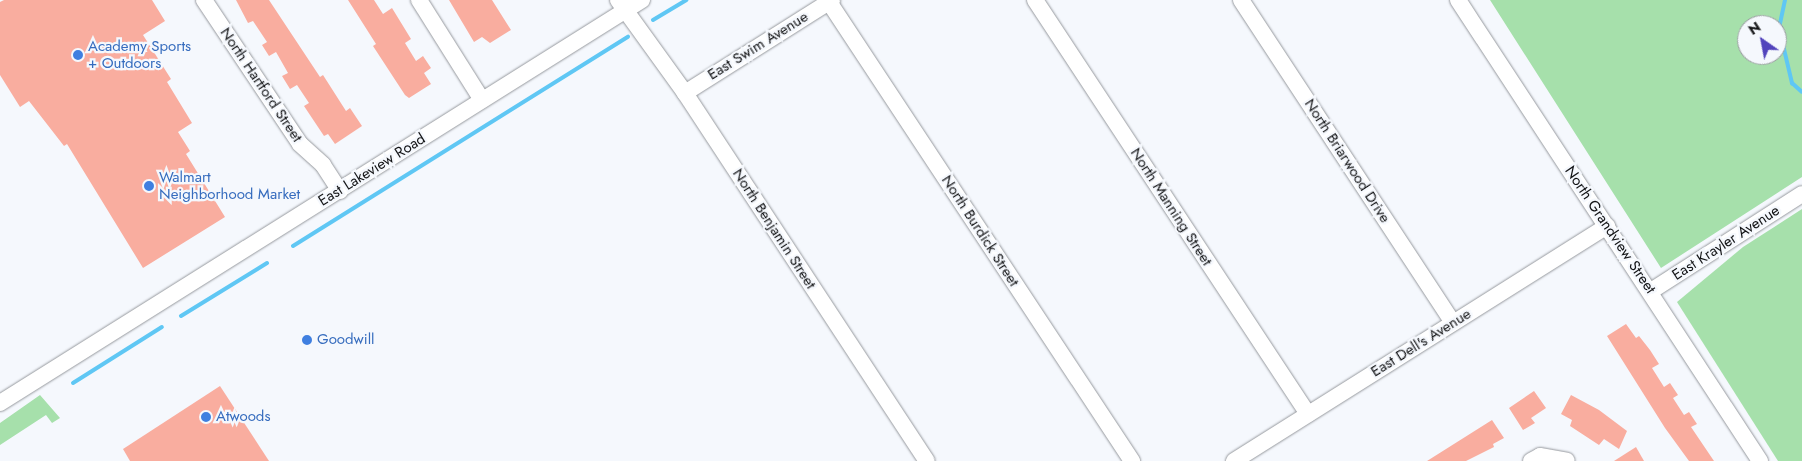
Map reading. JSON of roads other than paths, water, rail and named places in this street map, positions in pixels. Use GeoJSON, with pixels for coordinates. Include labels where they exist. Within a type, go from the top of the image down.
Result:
{"type":"FeatureCollection","features":[{"type":"Feature","properties":{"kind":"street","name":"North Hartford Street"},"geometry":{"type":"LineString","coordinates":[[204,0],[300,144],[323,165],[340,191]]}},
{"type":"Feature","properties":{"kind":"street"},"geometry":{"type":"LineString","coordinates":[[419,0],[482,100]]}},
{"type":"Feature","properties":{"kind":"street","name":"East Lakeview Road"},"geometry":{"type":"LineString","coordinates":[[0,403],[340,191],[482,100],[622,5],[642,0]]}},
{"type":"Feature","properties":{"kind":"street","name":"North Manning Street"},"geometry":{"type":"LineString","coordinates":[[1035,0],[1308,414]]}},
{"type":"Feature","properties":{"kind":"street","name":"North Briarwood Drive"},"geometry":{"type":"LineString","coordinates":[[1241,0],[1453,322]]}},
{"type":"Feature","properties":{"kind":"street","name":"North Grandview Street"},"geometry":{"type":"LineString","coordinates":[[1458,0],[1651,291],[1760,461]]}},
{"type":"Feature","properties":{"kind":"street","name":"East Swim Avenue"},"geometry":{"type":"LineString","coordinates":[[685,93],[830,1]]}},
{"type":"Feature","properties":{"kind":"street","name":"North Burdick Street"},"geometry":{"type":"LineString","coordinates":[[830,1],[1132,461]]}},
{"type":"Feature","properties":{"kind":"street","name":"North Benjamin Street"},"geometry":{"type":"LineString","coordinates":[[622,5],[685,93],[927,461]]}},
{"type":"Feature","properties":{"kind":"street","name":"East Krayler Avenue"},"geometry":{"type":"LineString","coordinates":[[1651,291],[1802,194]]}},
{"type":"Feature","properties":{"kind":"street","name":"East Dell's Avenue"},"geometry":{"type":"LineString","coordinates":[[1234,461],[1607,226]]}},
{"type":"Feature","properties":{"kind":"street"},"geometry":{"type":"LineString","coordinates":[[1531,461],[1540,456],[1560,459]]}},
{"type":"Feature","properties":{"kind":"waterway"},"geometry":{"type":"LineString","coordinates":[[653,20],[686,0]]}},
{"type":"Feature","properties":{"kind":"waterway"},"geometry":{"type":"LineString","coordinates":[[1785,0],[1779,28],[1792,83],[1802,92]]}},
{"type":"Feature","properties":{"kind":"waterway"},"geometry":{"type":"LineString","coordinates":[[293,246],[628,37]]}},
{"type":"Feature","properties":{"kind":"waterway"},"geometry":{"type":"LineString","coordinates":[[181,316],[267,263]]}},
{"type":"Feature","properties":{"kind":"waterway"},"geometry":{"type":"LineString","coordinates":[[73,383],[162,327]]}},
{"type":"Feature","properties":{"kind":"place","name":"Academy Sports + Outdoors"},"geometry":{"type":"Point","coordinates":[78,55]}},
{"type":"Feature","properties":{"kind":"place","name":"Walmart Neighborhood Market"},"geometry":{"type":"Point","coordinates":[149,186]}},
{"type":"Feature","properties":{"kind":"place","name":"Goodwill"},"geometry":{"type":"Point","coordinates":[307,340]}},
{"type":"Feature","properties":{"kind":"place","name":"Atwoods"},"geometry":{"type":"Point","coordinates":[206,417]}}]}
